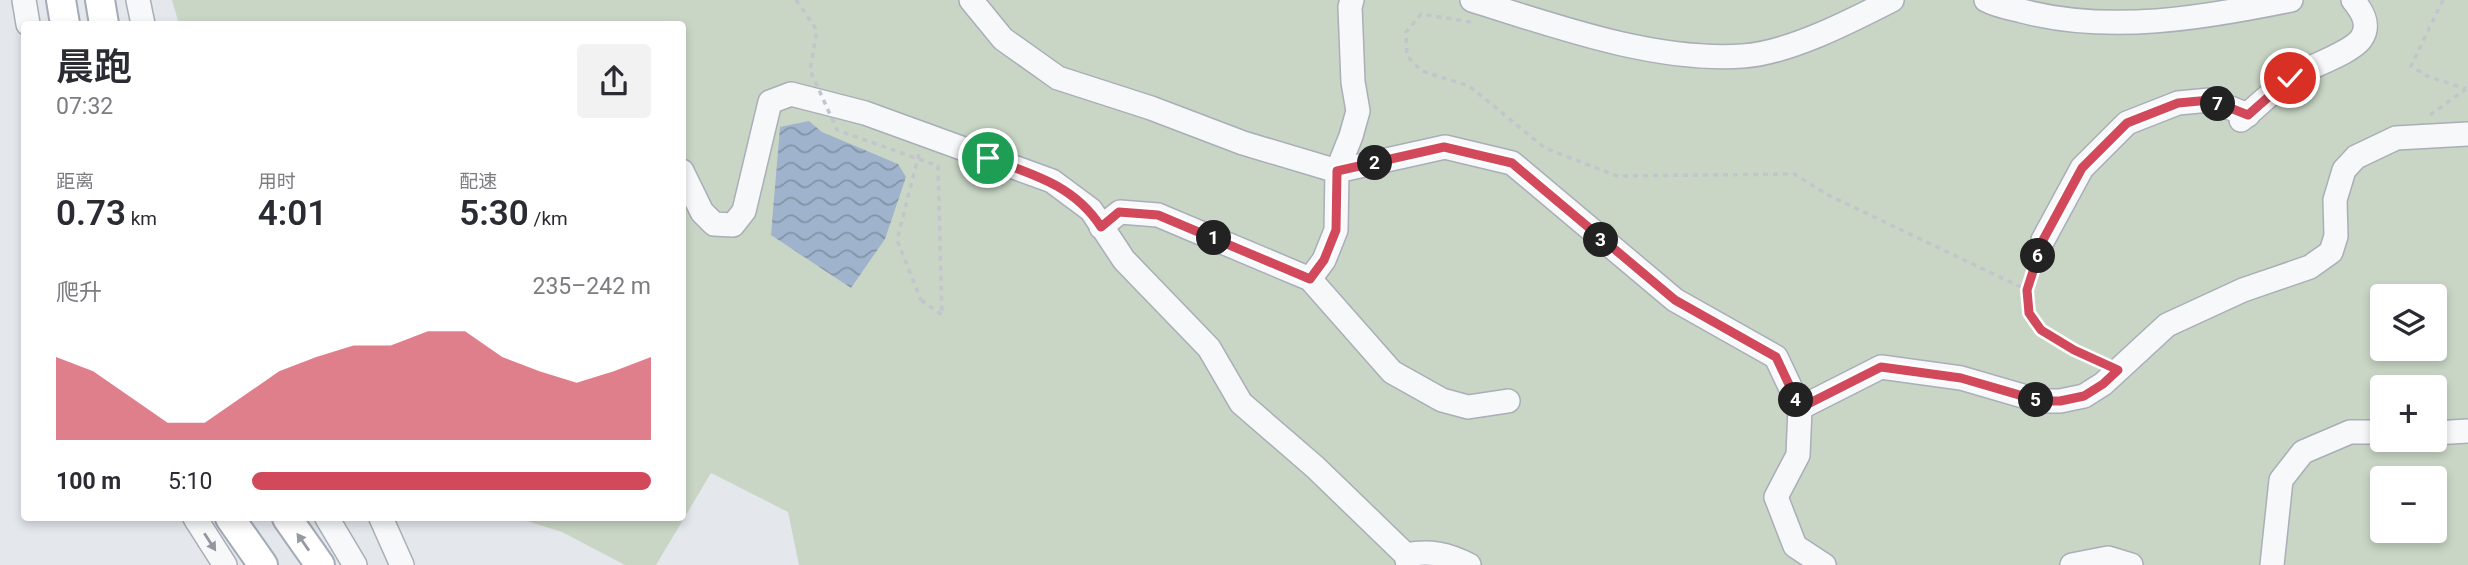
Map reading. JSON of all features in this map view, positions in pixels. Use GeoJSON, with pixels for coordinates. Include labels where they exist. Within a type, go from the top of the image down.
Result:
{"type":"FeatureCollection","features":[{"type":"Feature","properties":{"kind":"main road"},"geometry":{"type":"LineString","coordinates":[[61,0],[64,21]]}},
{"type":"Feature","properties":{"kind":"main road"},"geometry":{"type":"LineString","coordinates":[[100,0],[104,21]]}},
{"type":"Feature","properties":{"kind":"main road"},"geometry":{"type":"LineString","coordinates":[[232,521],[263,565]]}},
{"type":"Feature","properties":{"kind":"main road"},"geometry":{"type":"LineString","coordinates":[[289,521],[320,565]]}},
{"type":"Feature","properties":{"kind":"street"},"geometry":{"type":"LineString","coordinates":[[24,0],[28,21]]}},
{"type":"Feature","properties":{"kind":"street"},"geometry":{"type":"LineString","coordinates":[[138,0],[142,21]]}},
{"type":"Feature","properties":{"kind":"street"},"geometry":{"type":"LineString","coordinates":[[971,0],[1003,39],[1058,78],[1151,107],[1243,143],[1337,171],[1444,147],[1512,163],[1675,300],[1776,357],[1800,408],[1798,455],[1776,497],[1795,546],[1824,565]]}},
{"type":"Feature","properties":{"kind":"street"},"geometry":{"type":"LineString","coordinates":[[1310,279],[1324,260],[1336,230],[1337,171],[1358,111],[1353,70],[1352,0]]}},
{"type":"Feature","properties":{"kind":"street"},"geometry":{"type":"LineString","coordinates":[[1472,0],[1576,33],[1662,51],[1744,56],[1793,45],[1892,0]]}},
{"type":"Feature","properties":{"kind":"street"},"geometry":{"type":"LineString","coordinates":[[1986,0],[2044,17],[2139,23],[2291,0]]}},
{"type":"Feature","properties":{"kind":"street"},"geometry":{"type":"LineString","coordinates":[[2043,240],[2082,168],[2127,123],[2178,103],[2210,100],[2245,118],[2290,78],[2341,53],[2361,39],[2366,24],[2362,10],[2353,0]]}},
{"type":"Feature","properties":{"kind":"street"},"geometry":{"type":"LineString","coordinates":[[686,179],[702,212],[715,224],[733,225],[744,211],[769,102],[791,94],[865,113],[1052,181],[1091,211],[1124,260],[1209,348],[1241,403],[1315,467],[1407,560],[1424,551],[1452,556],[1469,565]]}},
{"type":"Feature","properties":{"kind":"street"},"geometry":{"type":"LineString","coordinates":[[1800,408],[1881,367],[1961,378],[2040,401],[2060,401],[2084,396],[2103,384],[2167,325],[2244,290],[2310,267],[2331,253],[2336,236],[2335,200],[2344,170],[2356,157],[2396,138],[2468,134]]}},
{"type":"Feature","properties":{"kind":"street"},"geometry":{"type":"LineString","coordinates":[[1101,227],[1119,212],[1158,215],[1310,279],[1392,372],[1442,400],[1468,407],[1508,401]]}},
{"type":"Feature","properties":{"kind":"street"},"geometry":{"type":"LineString","coordinates":[[2447,432],[2468,431]]}},
{"type":"Feature","properties":{"kind":"street"},"geometry":{"type":"LineString","coordinates":[[2272,565],[2281,480],[2303,452],[2350,432],[2370,432]]}},
{"type":"Feature","properties":{"kind":"street"},"geometry":{"type":"LineString","coordinates":[[197,521],[225,565]]}},
{"type":"Feature","properties":{"kind":"street"},"geometry":{"type":"LineString","coordinates":[[329,521],[355,565]]}},
{"type":"Feature","properties":{"kind":"street"},"geometry":{"type":"LineString","coordinates":[[382,521],[402,565]]}},
{"type":"Feature","properties":{"kind":"street"},"geometry":{"type":"LineString","coordinates":[[2072,565],[2108,558],[2131,565]]}},
{"type":"Feature","properties":{"kind":"path"},"geometry":{"type":"LineString","coordinates":[[796,0],[817,30],[810,70],[837,130],[938,166],[942,315],[921,300],[897,240],[924,135]]}},
{"type":"Feature","properties":{"kind":"path"},"geometry":{"type":"LineString","coordinates":[[2443,0],[2411,66],[2427,76],[2467,89]]}},
{"type":"Feature","properties":{"kind":"path"},"geometry":{"type":"LineString","coordinates":[[1478,24],[1421,14],[1406,32],[1407,56],[1422,71],[1469,86],[1545,148],[1617,176],[1794,174],[1828,195],[2027,290]]}},
{"type":"Feature","properties":{"kind":"path"},"geometry":{"type":"LineString","coordinates":[[2426,117],[2467,89]]}},
{"type":"Feature","properties":{"kind":"path"},"geometry":{"type":"LineString","coordinates":[[2043,240],[2027,290],[2029,313],[2041,330],[2074,350],[2118,370]]}},
{"type":"Feature","properties":{"kind":"green space"},"geometry":{"type":"Polygon","coordinates":[[[172,0],[2468,0],[2468,565],[799,565],[788,512],[711,473],[686,515],[686,21],[178,21],[172,0]]]}},
{"type":"Feature","properties":{"kind":"green space"},"geometry":{"type":"Polygon","coordinates":[[[527,521],[682,521],[656,565],[625,565],[562,532],[527,521]]]}},
{"type":"Feature","properties":{"kind":"water"},"geometry":{"type":"Polygon","coordinates":[[[809,121],[822,132],[898,164],[906,177],[885,239],[851,288],[771,235],[780,127],[809,121]]]}},
{"type":"Feature","properties":{"kind":"route"},"geometry":{"type":"LineString","coordinates":[[988,158],[1052,181],[1091,211],[1101,227],[1119,212],[1158,215],[1310,279],[1324,260],[1336,230],[1337,171],[1444,147],[1512,163],[1675,300],[1776,357],[1800,408],[1881,367],[1961,378],[2040,401],[2060,401],[2084,396],[2118,370],[2074,350],[2041,330],[2029,313],[2027,290],[2043,240],[2082,168],[2127,123],[2178,103],[2210,100],[2248,115],[2290,78]]}}]}
